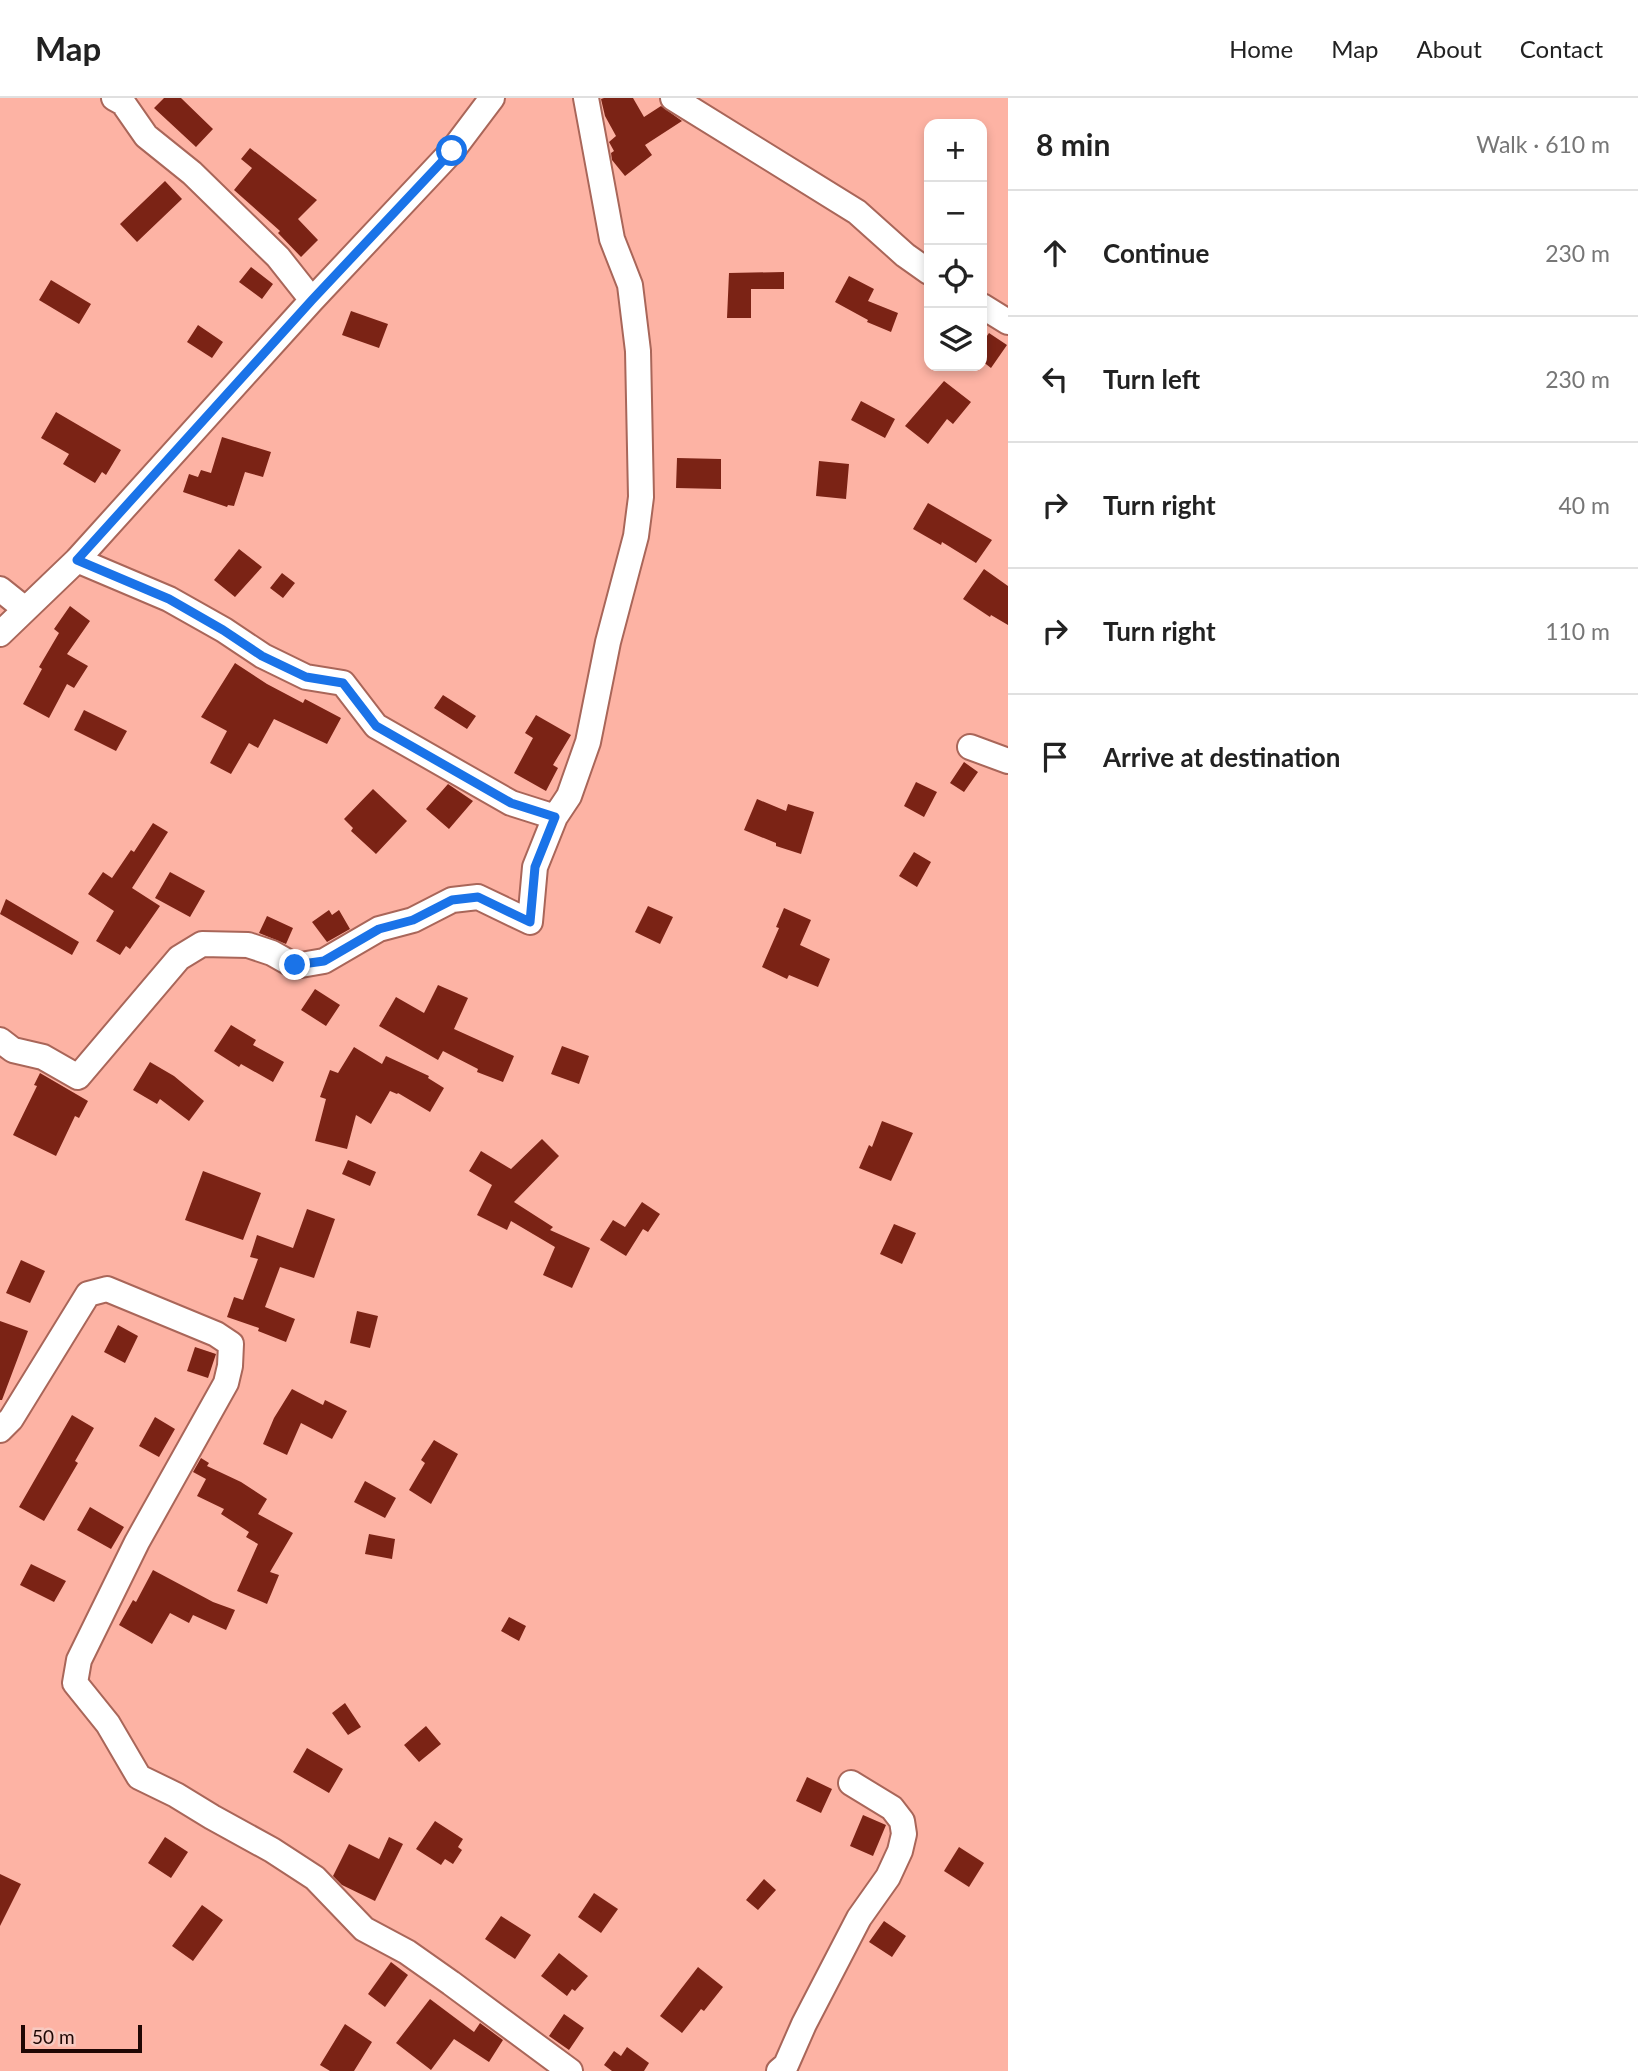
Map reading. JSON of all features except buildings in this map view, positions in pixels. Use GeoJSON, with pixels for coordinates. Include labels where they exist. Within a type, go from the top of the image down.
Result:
{"type":"FeatureCollection","features":[{"type":"Feature","properties":{"kind":"street"},"geometry":{"type":"LineString","coordinates":[[114,98],[123,103],[146,136],[192,173],[278,257],[312,300]]}},
{"type":"Feature","properties":{"kind":"street"},"geometry":{"type":"LineString","coordinates":[[0,634],[77,560],[312,300],[452,151],[492,98]]}},
{"type":"Feature","properties":{"kind":"street"},"geometry":{"type":"LineString","coordinates":[[0,1040],[13,1050],[43,1057],[78,1077],[179,958],[202,944],[248,945],[295,965],[324,961],[379,929],[413,920],[452,900],[478,897],[530,922],[535,867],[555,817],[569,796],[588,742],[608,642],[636,536],[641,497],[638,351],[630,285],[612,239],[586,98]]}},
{"type":"Feature","properties":{"kind":"street"},"geometry":{"type":"LineString","coordinates":[[673,98],[857,212],[924,268]]}},
{"type":"Feature","properties":{"kind":"street"},"geometry":{"type":"LineString","coordinates":[[985,308],[1008,322]]}},
{"type":"Feature","properties":{"kind":"street"},"geometry":{"type":"LineString","coordinates":[[77,560],[169,599],[262,656],[306,677],[343,683],[376,726],[511,803],[555,817]]}},
{"type":"Feature","properties":{"kind":"street"},"geometry":{"type":"LineString","coordinates":[[0,589],[25,610]]}},
{"type":"Feature","properties":{"kind":"street"},"geometry":{"type":"LineString","coordinates":[[970,747],[1008,761]]}},
{"type":"Feature","properties":{"kind":"street"},"geometry":{"type":"LineString","coordinates":[[0,1430],[11,1419],[88,1294],[107,1289],[216,1334],[231,1344],[226,1383],[137,1542],[79,1660],[75,1683],[108,1724],[139,1777],[272,1850],[315,1878],[364,1929],[407,1952],[570,2071]]}},
{"type":"Feature","properties":{"kind":"street"},"geometry":{"type":"LineString","coordinates":[[779,2071],[786,2065],[804,2024],[859,1918],[888,1877],[900,1851],[904,1834],[902,1821],[892,1808],[851,1783]]}},
{"type":"Feature","properties":{"kind":"route"},"geometry":{"type":"LineString","coordinates":[[295,965],[324,961],[379,929],[413,920],[452,900],[478,897],[530,922],[535,867],[555,817],[511,803],[376,726],[343,683],[306,677],[262,656],[169,599],[77,560],[312,300],[452,151]]}}]}
